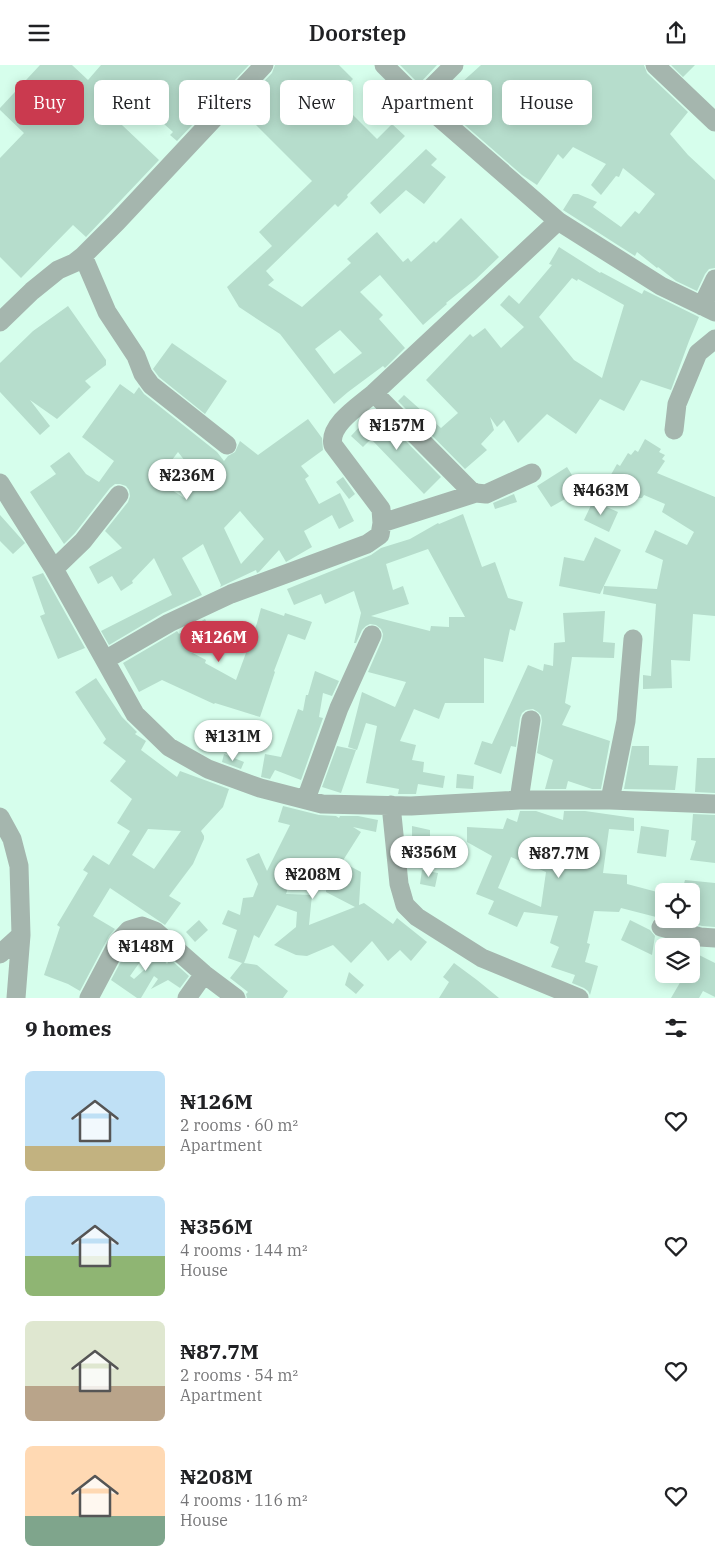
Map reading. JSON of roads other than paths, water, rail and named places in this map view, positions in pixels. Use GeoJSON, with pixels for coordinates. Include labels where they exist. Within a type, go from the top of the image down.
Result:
{"type":"FeatureCollection","features":[{"type":"Feature","properties":{"kind":"street"},"geometry":{"type":"LineString","coordinates":[[0,323],[32,291],[58,270],[74,263],[83,256],[264,65]]}},
{"type":"Feature","properties":{"kind":"street"},"geometry":{"type":"LineString","coordinates":[[384,65],[399,80]]}},
{"type":"Feature","properties":{"kind":"street"},"geometry":{"type":"LineString","coordinates":[[439,80],[454,65]]}},
{"type":"Feature","properties":{"kind":"street"},"geometry":{"type":"LineString","coordinates":[[655,65],[715,122]]}},
{"type":"Feature","properties":{"kind":"street"},"geometry":{"type":"LineString","coordinates":[[448,125],[558,221],[661,286],[708,309],[715,279]]}},
{"type":"Feature","properties":{"kind":"street"},"geometry":{"type":"LineString","coordinates":[[105,660],[169,623],[231,595],[367,543],[380,535],[382,523],[381,509],[333,445],[332,439],[337,427],[558,221]]}},
{"type":"Feature","properties":{"kind":"street"},"geometry":{"type":"LineString","coordinates":[[83,256],[108,312],[136,356],[142,374],[151,385],[227,445]]}},
{"type":"Feature","properties":{"kind":"street"},"geometry":{"type":"LineString","coordinates":[[674,430],[676,404],[698,353],[715,339]]}},
{"type":"Feature","properties":{"kind":"street"},"geometry":{"type":"LineString","coordinates":[[374,393],[470,490],[486,494],[532,473]]}},
{"type":"Feature","properties":{"kind":"street"},"geometry":{"type":"LineString","coordinates":[[0,483],[54,569],[135,714],[169,747],[208,769],[260,788],[322,803],[411,806],[519,800],[610,800],[715,804]]}},
{"type":"Feature","properties":{"kind":"street"},"geometry":{"type":"LineString","coordinates":[[382,523],[476,493]]}},
{"type":"Feature","properties":{"kind":"street"},"geometry":{"type":"LineString","coordinates":[[54,569],[82,541],[119,495]]}},
{"type":"Feature","properties":{"kind":"street"},"geometry":{"type":"LineString","coordinates":[[306,799],[339,708],[372,635]]}},
{"type":"Feature","properties":{"kind":"street"},"geometry":{"type":"LineString","coordinates":[[610,800],[626,721],[633,639]]}},
{"type":"Feature","properties":{"kind":"street"},"geometry":{"type":"LineString","coordinates":[[519,800],[531,720]]}},
{"type":"Feature","properties":{"kind":"street"},"geometry":{"type":"LineString","coordinates":[[391,805],[399,884],[404,905],[417,917],[482,958],[579,998]]}},
{"type":"Feature","properties":{"kind":"street"},"geometry":{"type":"LineString","coordinates":[[0,817],[12,839],[18,866],[20,935],[16,998]]}},
{"type":"Feature","properties":{"kind":"street"},"geometry":{"type":"LineString","coordinates":[[89,998],[119,941],[129,930],[142,926],[155,931],[204,974],[236,998]]}},
{"type":"Feature","properties":{"kind":"street"},"geometry":{"type":"LineString","coordinates":[[665,928],[700,937],[715,937]]}},
{"type":"Feature","properties":{"kind":"street"},"geometry":{"type":"LineString","coordinates":[[0,954],[20,935]]}},
{"type":"Feature","properties":{"kind":"street"},"geometry":{"type":"LineString","coordinates":[[187,998],[204,974]]}}]}
